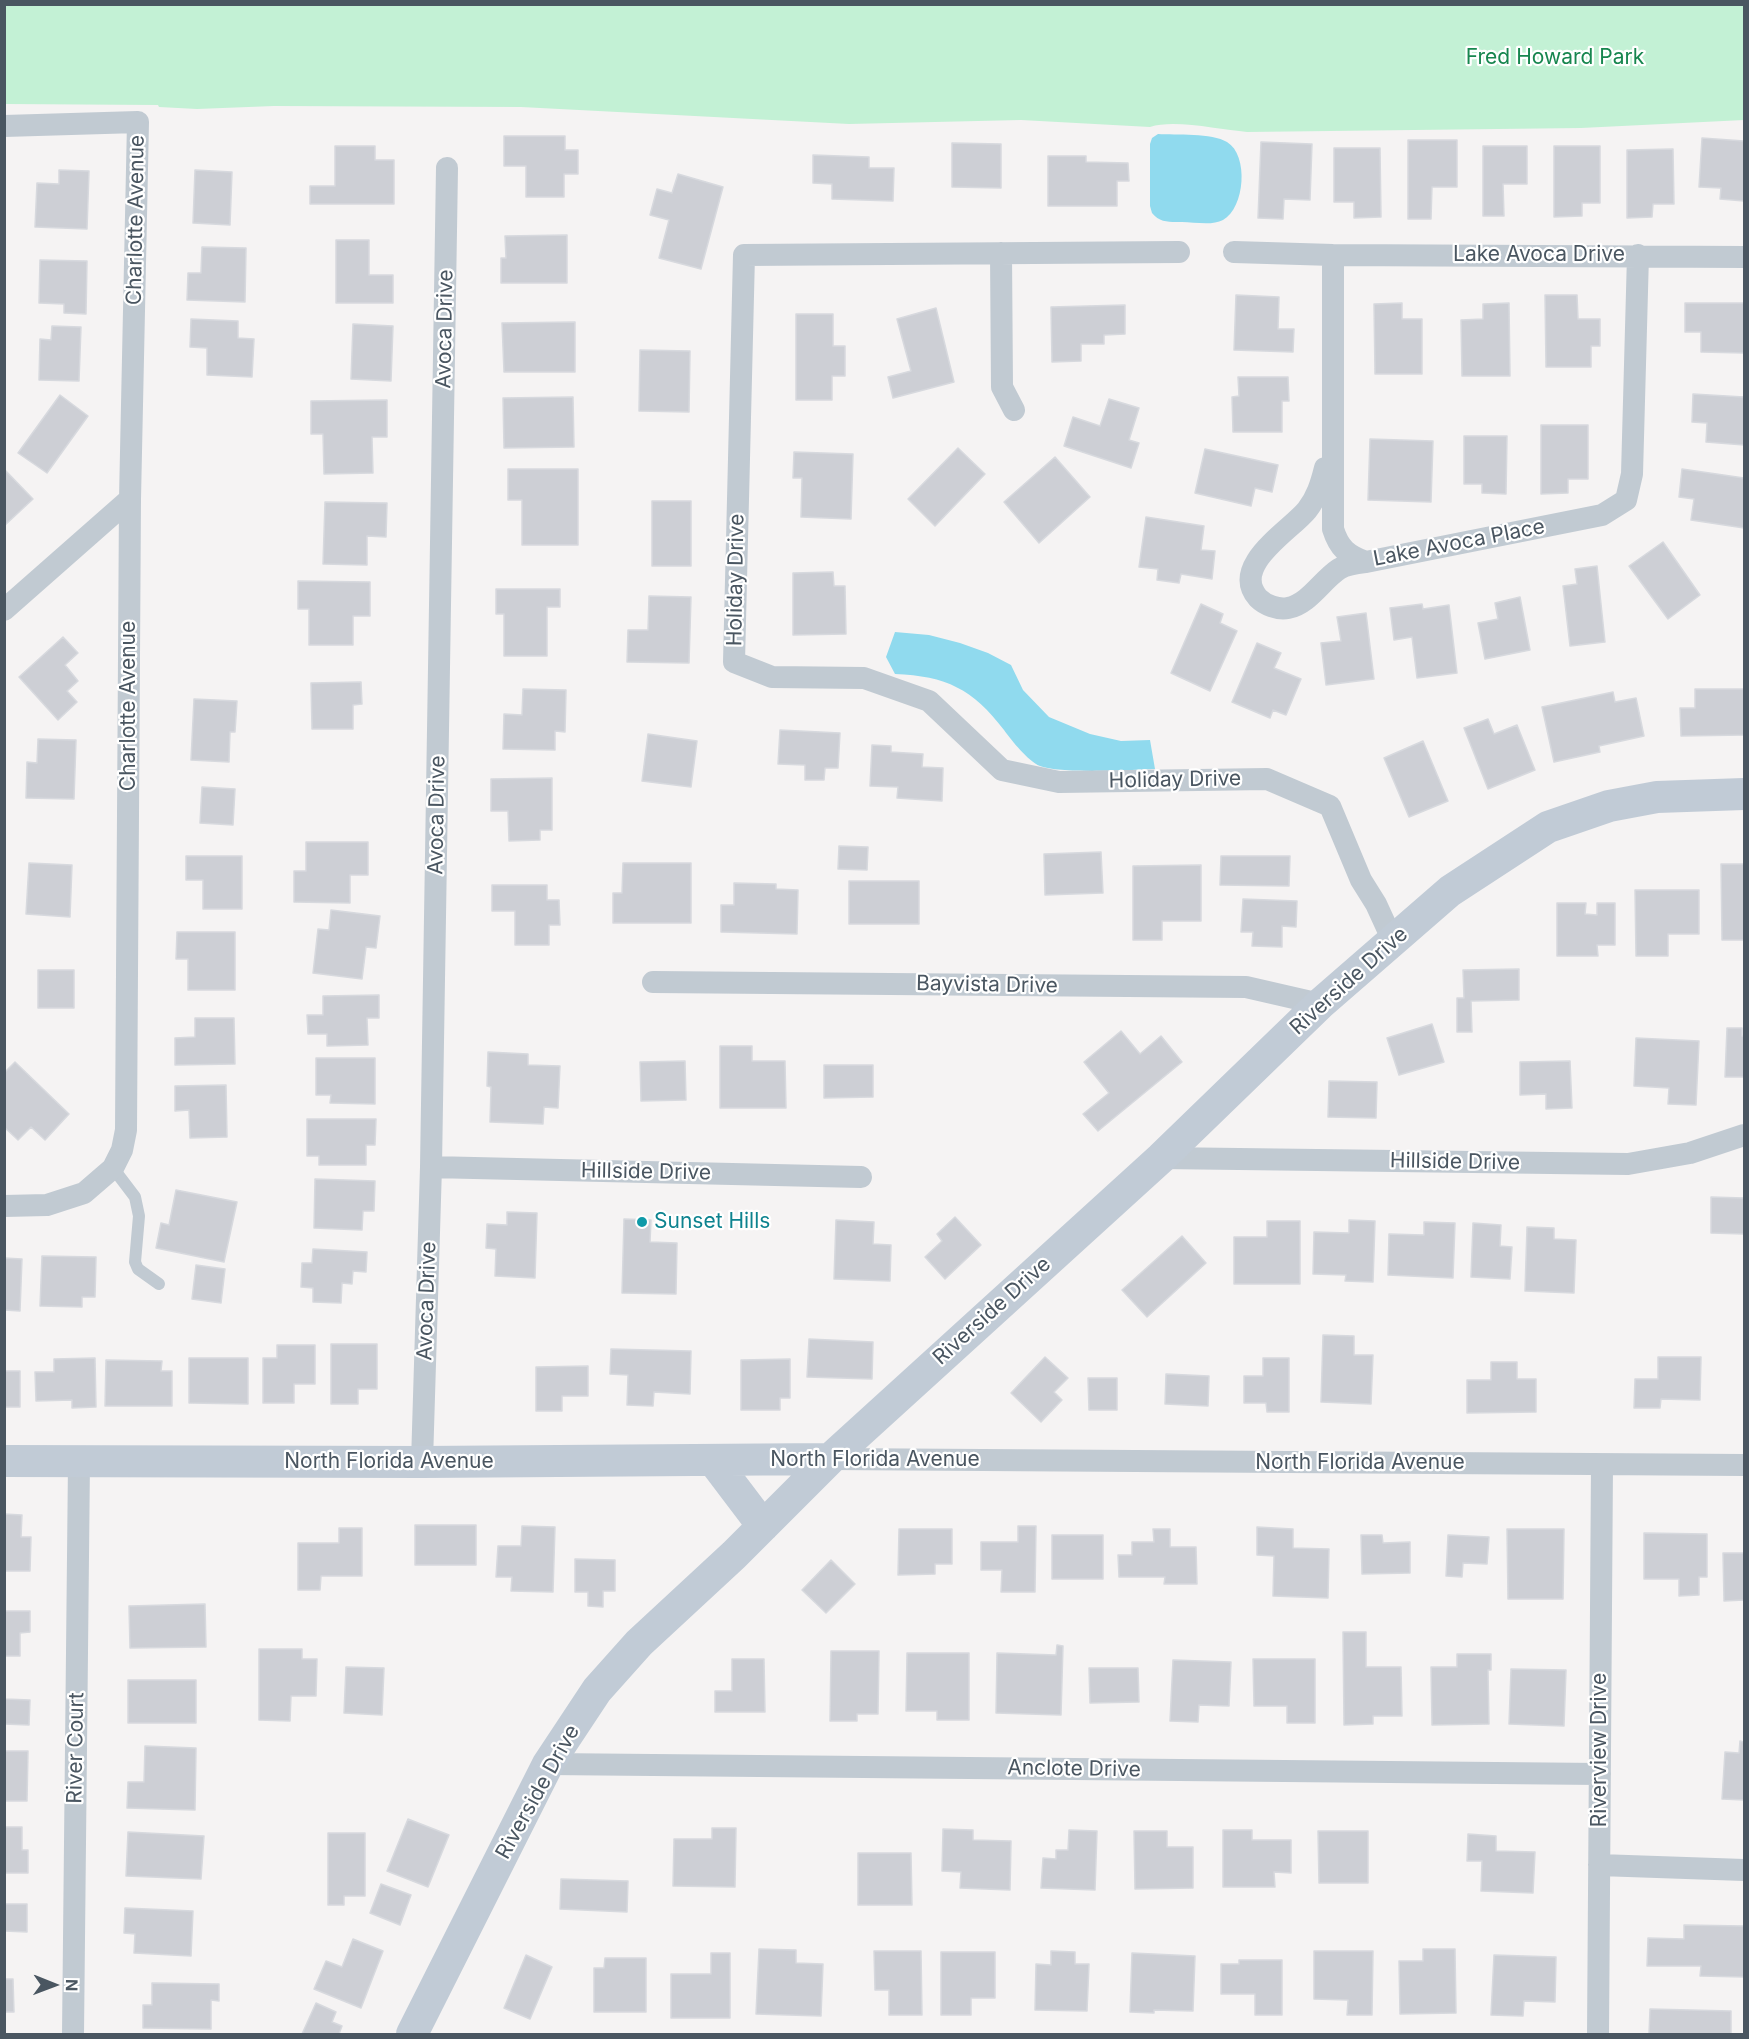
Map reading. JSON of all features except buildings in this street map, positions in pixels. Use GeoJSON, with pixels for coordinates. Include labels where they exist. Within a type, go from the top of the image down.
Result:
{"type":"FeatureCollection","features":[{"type":"Feature","properties":{"kind":"street","name":"Charlotte Avenue"},"geometry":{"type":"LineString","coordinates":[[4,126],[138,122],[130,499],[126,1130],[122,1150],[113,1167],[84,1193],[47,1205],[4,1206]]}},
{"type":"Feature","properties":{"kind":"street","name":"Avoca Drive"},"geometry":{"type":"LineString","coordinates":[[422,1462],[431,1167],[447,168]]}},
{"type":"Feature","properties":{"kind":"street"},"geometry":{"type":"LineString","coordinates":[[1001,252],[1002,387],[1014,410]]}},
{"type":"Feature","properties":{"kind":"street","name":"Holiday Drive"},"geometry":{"type":"LineString","coordinates":[[1179,252],[744,255],[734,662],[772,677],[864,678],[929,701],[1002,770],[1059,782],[1266,779],[1330,806],[1361,880],[1376,904],[1393,941]]}},
{"type":"Feature","properties":{"kind":"street"},"geometry":{"type":"LineString","coordinates":[[1233,252],[1333,255]]}},
{"type":"Feature","properties":{"kind":"street","name":"Lake Avoca Drive"},"geometry":{"type":"LineString","coordinates":[[1333,255],[1744,257]]}},
{"type":"Feature","properties":{"kind":"street","name":"Lake Avoca Place"},"geometry":{"type":"LineString","coordinates":[[1333,255],[1333,529],[1336,540],[1346,553],[1366,562],[1602,514],[1626,500],[1632,474],[1638,255]]}},
{"type":"Feature","properties":{"kind":"street"},"geometry":{"type":"LineString","coordinates":[[1332,436],[1321,487],[1316,497],[1306,511],[1258,556],[1252,572],[1252,584],[1257,597],[1266,604],[1288,608],[1299,604],[1339,569],[1366,562]]}},
{"type":"Feature","properties":{"kind":"street"},"geometry":{"type":"LineString","coordinates":[[4,610],[130,499]]}},
{"type":"Feature","properties":{"kind":"street","name":"Riverside Drive"},"geometry":{"type":"LineString","coordinates":[[412,2034],[548,1764],[597,1690],[625,1659],[830,1458],[1161,1158],[1320,1004],[1450,891],[1548,827],[1609,806],[1657,797],[1744,794]]}},
{"type":"Feature","properties":{"kind":"street","name":"Bayvista Drive"},"geometry":{"type":"LineString","coordinates":[[653,982],[1246,987],[1320,1004]]}},
{"type":"Feature","properties":{"kind":"street","name":"Hillside Drive"},"geometry":{"type":"LineString","coordinates":[[1161,1158],[1628,1164],[1690,1153],[1744,1135]]}},
{"type":"Feature","properties":{"kind":"street","name":"Hillside Drive"},"geometry":{"type":"LineString","coordinates":[[431,1167],[861,1177]]}},
{"type":"Feature","properties":{"kind":"street","name":"North Florida Avenue"},"geometry":{"type":"LineString","coordinates":[[4,1461],[422,1462],[830,1458],[1744,1465]]}},
{"type":"Feature","properties":{"kind":"street"},"geometry":{"type":"LineString","coordinates":[[713,1460],[763,1526]]}},
{"type":"Feature","properties":{"kind":"street","name":"River Court"},"geometry":{"type":"LineString","coordinates":[[72,2034],[79,1461]]}},
{"type":"Feature","properties":{"kind":"street","name":"Riverview Drive"},"geometry":{"type":"LineString","coordinates":[[1598,2034],[1602,1465]]}},
{"type":"Feature","properties":{"kind":"street","name":"Anclote Drive"},"geometry":{"type":"LineString","coordinates":[[548,1764],[1600,1774]]}},
{"type":"Feature","properties":{"kind":"street"},"geometry":{"type":"LineString","coordinates":[[1599,1865],[1744,1870]]}},
{"type":"Feature","properties":{"kind":"lane"},"geometry":{"type":"LineString","coordinates":[[113,1167],[135,1197],[139,1216],[135,1262],[138,1269],[159,1284]]}},
{"type":"Feature","properties":{"kind":"green space","name":"Fred Howard Park"},"geometry":{"type":"Polygon","coordinates":[[[5,4],[1744,5],[1744,120],[1581,128],[1247,132],[1172,124],[1150,127],[1021,120],[849,124],[521,107],[274,106],[197,109],[159,107],[158,105],[5,104],[5,4]]]}},
{"type":"Feature","properties":{"kind":"water"},"geometry":{"type":"Polygon","coordinates":[[[1158,134],[1212,137],[1227,142],[1234,149],[1239,158],[1242,181],[1236,205],[1223,220],[1208,223],[1169,222],[1158,219],[1152,213],[1150,144],[1152,138],[1158,134]]]}},
{"type":"Feature","properties":{"kind":"water"},"geometry":{"type":"Polygon","coordinates":[[[895,632],[929,635],[960,643],[988,653],[1011,665],[1023,690],[1049,717],[1090,734],[1121,741],[1150,740],[1155,769],[1079,771],[1040,766],[1025,755],[981,704],[957,687],[929,678],[895,674],[886,657],[895,632]]]}},
{"type":"Feature","properties":{"kind":"place","name":"Sunset Hills"},"geometry":{"type":"Point","coordinates":[642,1222]}}]}
